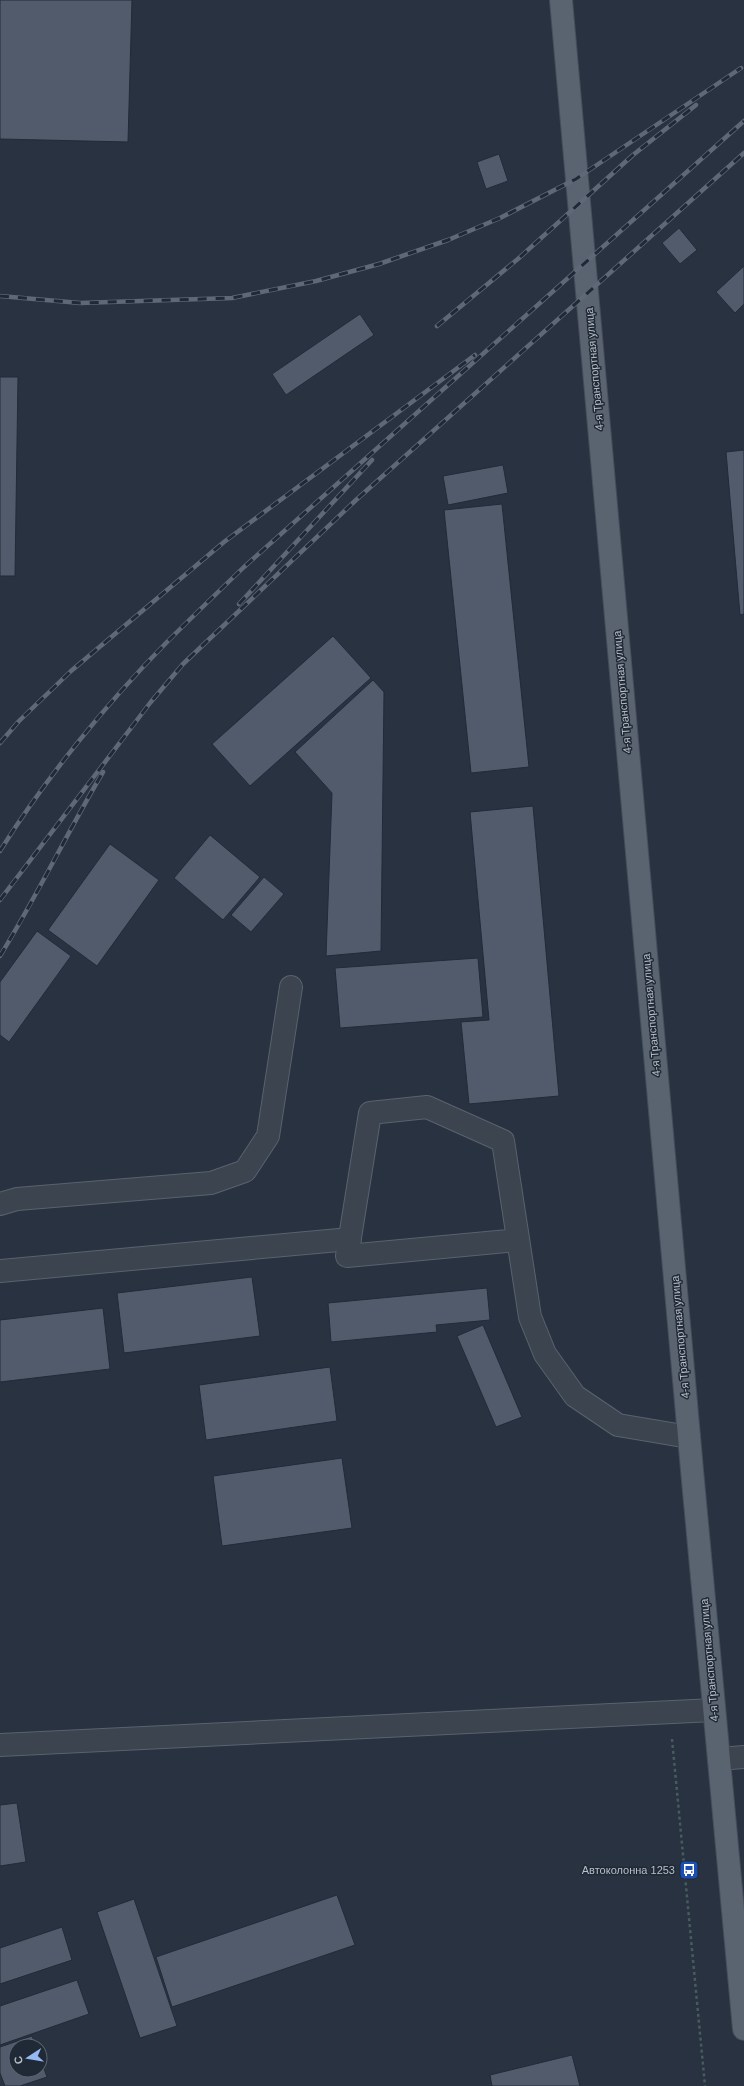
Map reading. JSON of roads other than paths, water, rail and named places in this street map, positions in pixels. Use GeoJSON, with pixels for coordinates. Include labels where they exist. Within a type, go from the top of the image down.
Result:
{"type":"FeatureCollection","features":[{"type":"Feature","properties":{"kind":"main road","name":"4-я Транспортная улица"},"geometry":{"type":"LineString","coordinates":[[560,0],[714,1710],[719,1759],[739,1905],[744,2029]]}},
{"type":"Feature","properties":{"kind":"street"},"geometry":{"type":"LineString","coordinates":[[0,1204],[17,1199],[211,1183],[244,1171],[268,1136],[291,987]]}},
{"type":"Feature","properties":{"kind":"street"},"geometry":{"type":"LineString","coordinates":[[518,1240],[347,1256],[370,1113],[427,1107],[503,1141],[530,1317],[545,1354],[575,1396],[618,1425],[689,1437]]}},
{"type":"Feature","properties":{"kind":"street"},"geometry":{"type":"LineString","coordinates":[[0,1271],[350,1239]]}},
{"type":"Feature","properties":{"kind":"street"},"geometry":{"type":"LineString","coordinates":[[0,1745],[714,1710]]}},
{"type":"Feature","properties":{"kind":"street"},"geometry":{"type":"LineString","coordinates":[[719,1759],[744,1757]]}},
{"type":"Feature","properties":{"kind":"railway"},"geometry":{"type":"LineString","coordinates":[[0,296],[80,303],[232,298],[316,281],[379,264],[448,240],[500,218],[576,179],[741,68]]}},
{"type":"Feature","properties":{"kind":"railway"},"geometry":{"type":"LineString","coordinates":[[437,326],[519,258],[633,155],[696,105]]}},
{"type":"Feature","properties":{"kind":"railway"},"geometry":{"type":"LineString","coordinates":[[0,851],[36,797],[77,743],[143,666],[166,643],[244,567],[744,121]]}},
{"type":"Feature","properties":{"kind":"railway"},"geometry":{"type":"LineString","coordinates":[[0,900],[150,703],[183,664],[356,500],[744,153]]}},
{"type":"Feature","properties":{"kind":"railway"},"geometry":{"type":"LineString","coordinates":[[0,743],[19,721],[71,671],[224,542],[475,355]]}},
{"type":"Feature","properties":{"kind":"railway"},"geometry":{"type":"LineString","coordinates":[[239,604],[372,460]]}},
{"type":"Feature","properties":{"kind":"railway"},"geometry":{"type":"LineString","coordinates":[[0,956],[27,911],[103,772]]}},
{"type":"Feature","properties":{"kind":"place","name":"Автоколонна 1253"},"geometry":{"type":"Point","coordinates":[689,1870]}}]}
